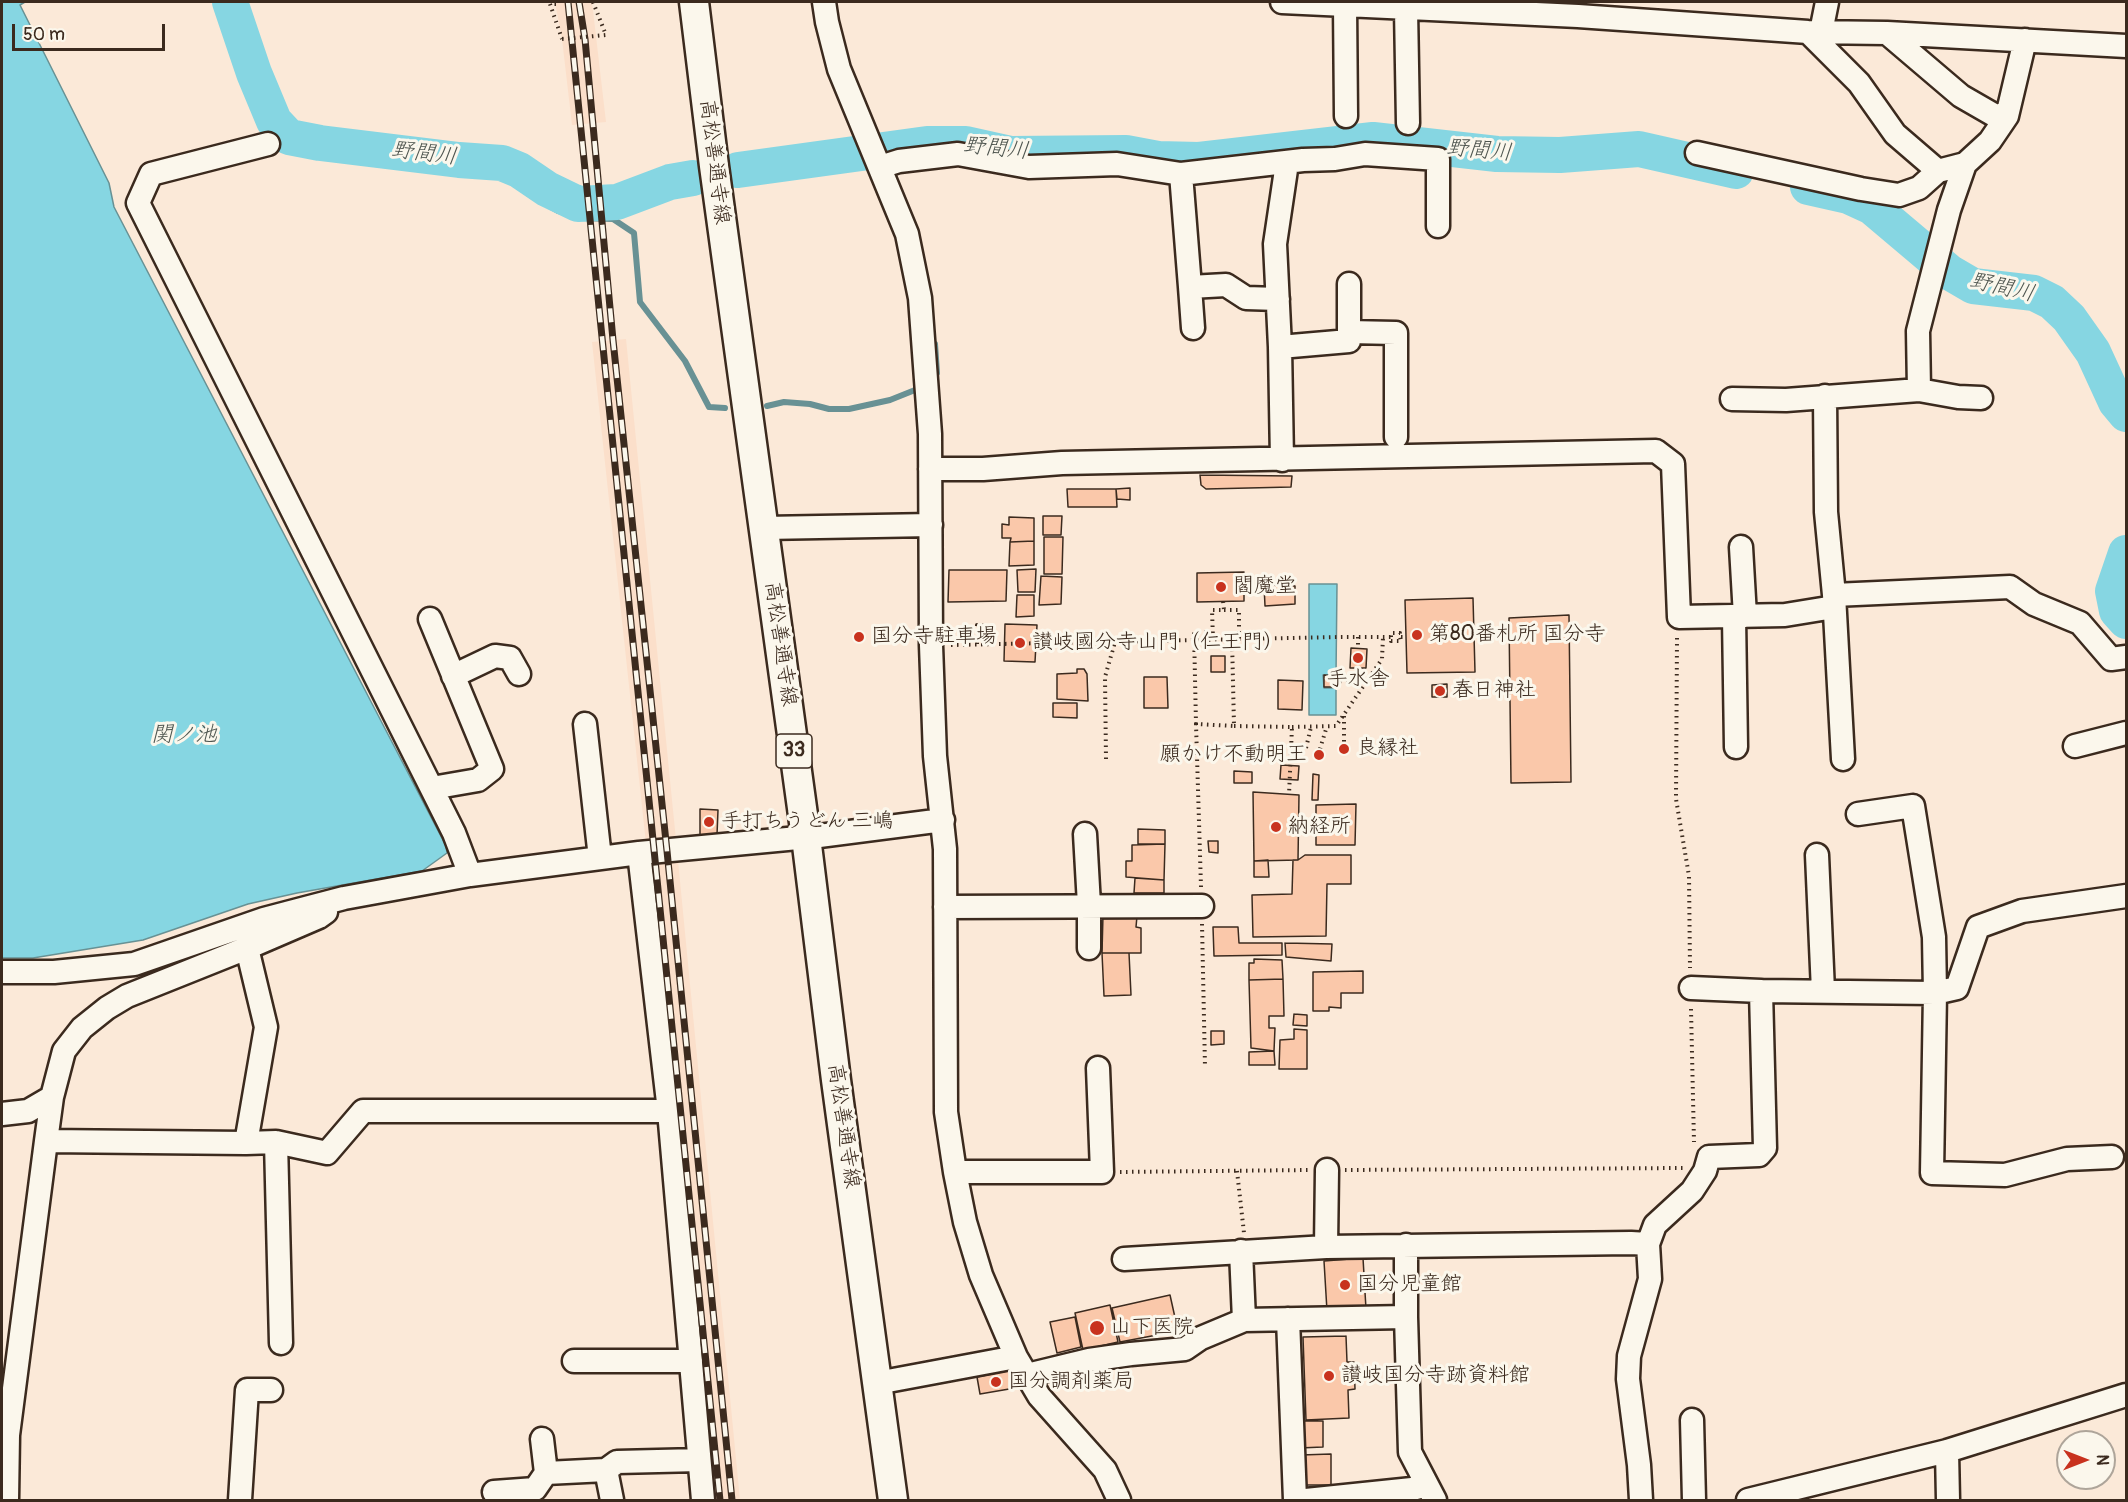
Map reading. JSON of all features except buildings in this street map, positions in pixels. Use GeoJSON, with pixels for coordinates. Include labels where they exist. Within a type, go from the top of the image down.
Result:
{"type":"FeatureCollection","features":[{"type":"Feature","properties":{"kind":"main road","name":"高松善通寺線"},"geometry":{"type":"LineString","coordinates":[[694,2],[893,1500]]}},
{"type":"Feature","properties":{"kind":"street"},"geometry":{"type":"LineString","coordinates":[[824,2],[839,69],[907,234],[920,298],[926,368],[930,469],[931,645],[935,756],[945,849],[946,1112],[955,1172],[965,1222],[981,1275],[1021,1366],[1047,1405],[1105,1470],[1119,1500]]}},
{"type":"Feature","properties":{"kind":"street"},"geometry":{"type":"LineString","coordinates":[[1282,2],[1578,9],[1815,32],[1887,33],[2127,46]]}},
{"type":"Feature","properties":{"kind":"street"},"geometry":{"type":"LineString","coordinates":[[1815,32],[1827,2]]}},
{"type":"Feature","properties":{"kind":"street"},"geometry":{"type":"LineString","coordinates":[[1344,4],[1346,116]]}},
{"type":"Feature","properties":{"kind":"street"},"geometry":{"type":"LineString","coordinates":[[1408,123],[1418,6]]}},
{"type":"Feature","properties":{"kind":"street"},"geometry":{"type":"LineString","coordinates":[[1815,32],[1859,83],[1895,134],[1938,171]]}},
{"type":"Feature","properties":{"kind":"street"},"geometry":{"type":"LineString","coordinates":[[1887,33],[1961,96],[1994,115],[2007,116]]}},
{"type":"Feature","properties":{"kind":"street"},"geometry":{"type":"LineString","coordinates":[[1697,153],[1899,195],[1919,188],[1938,171],[1965,164],[1990,141],[2007,116],[2025,40]]}},
{"type":"Feature","properties":{"kind":"street"},"geometry":{"type":"LineString","coordinates":[[268,144],[151,174],[138,203],[432,788],[454,833],[470,875]]}},
{"type":"Feature","properties":{"kind":"street"},"geometry":{"type":"LineString","coordinates":[[875,156],[899,162],[958,154],[1029,167],[1118,164],[1181,174],[1365,154],[1438,159],[1438,226]]}},
{"type":"Feature","properties":{"kind":"street"},"geometry":{"type":"LineString","coordinates":[[1282,460],[1275,244],[1287,163]]}},
{"type":"Feature","properties":{"kind":"street"},"geometry":{"type":"LineString","coordinates":[[1919,390],[1918,331],[1949,210],[1965,164]]}},
{"type":"Feature","properties":{"kind":"street"},"geometry":{"type":"LineString","coordinates":[[1181,174],[1193,328]]}},
{"type":"Feature","properties":{"kind":"street"},"geometry":{"type":"LineString","coordinates":[[1280,347],[1349,341],[1349,284]]}},
{"type":"Feature","properties":{"kind":"street"},"geometry":{"type":"LineString","coordinates":[[1190,287],[1226,285],[1246,298],[1278,299]]}},
{"type":"Feature","properties":{"kind":"street"},"geometry":{"type":"LineString","coordinates":[[1349,332],[1396,333],[1396,437]]}},
{"type":"Feature","properties":{"kind":"street"},"geometry":{"type":"LineString","coordinates":[[1732,399],[1786,400],[1919,390],[1958,397],[1981,398]]}},
{"type":"Feature","properties":{"kind":"street"},"geometry":{"type":"LineString","coordinates":[[1825,396],[1826,512],[1834,601],[1843,759]]}},
{"type":"Feature","properties":{"kind":"street"},"geometry":{"type":"LineString","coordinates":[[930,469],[983,469],[1062,463],[1656,451],[1673,464],[1679,618],[1785,615],[1834,601],[2010,587],[2034,604],[2080,622],[2111,659],[2127,657]]}},
{"type":"Feature","properties":{"kind":"street"},"geometry":{"type":"LineString","coordinates":[[764,528],[931,525]]}},
{"type":"Feature","properties":{"kind":"street"},"geometry":{"type":"LineString","coordinates":[[1736,747],[1741,547]]}},
{"type":"Feature","properties":{"kind":"street"},"geometry":{"type":"LineString","coordinates":[[430,619],[492,769],[478,780],[432,788]]}},
{"type":"Feature","properties":{"kind":"street"},"geometry":{"type":"LineString","coordinates":[[453,676],[495,656],[510,658],[519,674]]}},
{"type":"Feature","properties":{"kind":"street"},"geometry":{"type":"LineString","coordinates":[[585,724],[600,858]]}},
{"type":"Feature","properties":{"kind":"street"},"geometry":{"type":"LineString","coordinates":[[2075,746],[2127,733]]}},
{"type":"Feature","properties":{"kind":"street"},"geometry":{"type":"LineString","coordinates":[[1858,814],[1913,806],[1934,937],[1932,1173],[2005,1175],[2067,1159],[2112,1157]]}},
{"type":"Feature","properties":{"kind":"street"},"geometry":{"type":"LineString","coordinates":[[2,972],[54,972],[134,964],[264,919],[344,898],[470,875],[639,853],[806,837],[943,820]]}},
{"type":"Feature","properties":{"kind":"street"},"geometry":{"type":"LineString","coordinates":[[1085,834],[1089,948]]}},
{"type":"Feature","properties":{"kind":"street"},"geometry":{"type":"LineString","coordinates":[[639,853],[669,1111],[703,1500]]}},
{"type":"Feature","properties":{"kind":"street"},"geometry":{"type":"LineString","coordinates":[[1817,855],[1823,992]]}},
{"type":"Feature","properties":{"kind":"street"},"geometry":{"type":"LineString","coordinates":[[1691,988],[1761,992],[1935,993],[1957,988],[1978,927],[2022,911],[2127,896]]}},
{"type":"Feature","properties":{"kind":"street"},"geometry":{"type":"LineString","coordinates":[[7,1500],[8,1435],[52,1097],[64,1051],[82,1028],[107,1008],[127,996],[319,917],[344,898]]}},
{"type":"Feature","properties":{"kind":"street"},"geometry":{"type":"LineString","coordinates":[[945,907],[1202,906]]}},
{"type":"Feature","properties":{"kind":"street"},"geometry":{"type":"LineString","coordinates":[[246,1143],[266,1027],[247,948]]}},
{"type":"Feature","properties":{"kind":"street"},"geometry":{"type":"LineString","coordinates":[[1641,1500],[1628,1379],[1629,1356],[1650,1279],[1648,1244],[1655,1225],[1692,1191],[1707,1164],[1759,1155],[1765,1148],[1761,992]]}},
{"type":"Feature","properties":{"kind":"street"},"geometry":{"type":"LineString","coordinates":[[955,1172],[1102,1172],[1098,1068]]}},
{"type":"Feature","properties":{"kind":"street"},"geometry":{"type":"LineString","coordinates":[[2,1114],[28,1111],[52,1097]]}},
{"type":"Feature","properties":{"kind":"street"},"geometry":{"type":"LineString","coordinates":[[46,1141],[276,1142],[327,1154],[363,1111],[669,1111]]}},
{"type":"Feature","properties":{"kind":"street"},"geometry":{"type":"LineString","coordinates":[[276,1142],[281,1343]]}},
{"type":"Feature","properties":{"kind":"street"},"geometry":{"type":"LineString","coordinates":[[1326,1247],[1327,1170]]}},
{"type":"Feature","properties":{"kind":"street"},"geometry":{"type":"LineString","coordinates":[[1124,1259],[1326,1247],[1648,1244]]}},
{"type":"Feature","properties":{"kind":"street"},"geometry":{"type":"LineString","coordinates":[[1406,1245],[1410,1452],[1431,1493]]}},
{"type":"Feature","properties":{"kind":"street"},"geometry":{"type":"LineString","coordinates":[[1241,1251],[1244,1320]]}},
{"type":"Feature","properties":{"kind":"street"},"geometry":{"type":"LineString","coordinates":[[877,1383],[1185,1349],[1201,1338],[1244,1320],[1406,1317]]}},
{"type":"Feature","properties":{"kind":"street"},"geometry":{"type":"LineString","coordinates":[[1288,1319],[1295,1500]]}},
{"type":"Feature","properties":{"kind":"street"},"geometry":{"type":"LineString","coordinates":[[574,1361],[691,1361]]}},
{"type":"Feature","properties":{"kind":"street"},"geometry":{"type":"LineString","coordinates":[[240,1500],[247,1390],[271,1390]]}},
{"type":"Feature","properties":{"kind":"street"},"geometry":{"type":"LineString","coordinates":[[1748,1500],[1824,1491],[2127,1395]]}},
{"type":"Feature","properties":{"kind":"street"},"geometry":{"type":"LineString","coordinates":[[1692,1420],[1694,1500]]}},
{"type":"Feature","properties":{"kind":"street"},"geometry":{"type":"LineString","coordinates":[[494,1492],[535,1489],[546,1473],[542,1439]]}},
{"type":"Feature","properties":{"kind":"street"},"geometry":{"type":"LineString","coordinates":[[1947,1451],[1948,1500]]}},
{"type":"Feature","properties":{"kind":"street"},"geometry":{"type":"LineString","coordinates":[[546,1473],[606,1470],[617,1461],[699,1460]]}},
{"type":"Feature","properties":{"kind":"street"},"geometry":{"type":"LineString","coordinates":[[606,1470],[612,1500]]}},
{"type":"Feature","properties":{"kind":"street"},"geometry":{"type":"LineString","coordinates":[[1306,1500],[1412,1489],[1431,1493]]}},
{"type":"Feature","properties":{"kind":"path"},"geometry":{"type":"LineString","coordinates":[[556,4],[550,4],[562,39],[606,35],[593,2]]}},
{"type":"Feature","properties":{"kind":"path"},"geometry":{"type":"LineString","coordinates":[[1223,601],[1224,610]]}},
{"type":"Feature","properties":{"kind":"path"},"geometry":{"type":"LineString","coordinates":[[1213,639],[1212,610],[1239,610],[1239,639]]}},
{"type":"Feature","properties":{"kind":"path"},"geometry":{"type":"LineString","coordinates":[[1679,618],[1677,624],[1676,799],[1689,876],[1695,1152],[1707,1164]]}},
{"type":"Feature","properties":{"kind":"path"},"geometry":{"type":"LineString","coordinates":[[977,644],[977,625],[986,626],[985,637],[989,637],[989,644]]}},
{"type":"Feature","properties":{"kind":"path"},"geometry":{"type":"LineString","coordinates":[[1205,1067],[1194,632],[1208,632],[1213,639]]}},
{"type":"Feature","properties":{"kind":"path"},"geometry":{"type":"LineString","coordinates":[[931,645],[1341,637],[1391,637],[1391,641],[1401,641],[1400,637],[1406,637]]}},
{"type":"Feature","properties":{"kind":"path"},"geometry":{"type":"LineString","coordinates":[[1358,637],[1358,649]]}},
{"type":"Feature","properties":{"kind":"path"},"geometry":{"type":"LineString","coordinates":[[1196,724],[1336,726],[1382,659],[1383,637]]}},
{"type":"Feature","properties":{"kind":"path"},"geometry":{"type":"LineString","coordinates":[[1232,639],[1234,726]]}},
{"type":"Feature","properties":{"kind":"path"},"geometry":{"type":"LineString","coordinates":[[1106,759],[1105,677],[1115,642]]}},
{"type":"Feature","properties":{"kind":"path"},"geometry":{"type":"LineString","coordinates":[[1334,681],[1365,682]]}},
{"type":"Feature","properties":{"kind":"path"},"geometry":{"type":"LineString","coordinates":[[1344,715],[1344,746]]}},
{"type":"Feature","properties":{"kind":"path"},"geometry":{"type":"LineString","coordinates":[[1320,749],[1327,726]]}},
{"type":"Feature","properties":{"kind":"path"},"geometry":{"type":"LineString","coordinates":[[1289,795],[1292,727]]}},
{"type":"Feature","properties":{"kind":"path"},"geometry":{"type":"LineString","coordinates":[[1306,748],[1311,727]]}},
{"type":"Feature","properties":{"kind":"path"},"geometry":{"type":"LineString","coordinates":[[1102,1172],[1690,1168],[1707,1164]]}},
{"type":"Feature","properties":{"kind":"path"},"geometry":{"type":"LineString","coordinates":[[1237,1171],[1243,1220],[1244,1244],[1241,1251]]}},
{"type":"Feature","properties":{"kind":"shaded area"},"geometry":{"type":"Polygon","coordinates":[[[555,2],[592,2],[606,122],[572,125],[562,39],[555,2]]]}},
{"type":"Feature","properties":{"kind":"shaded area"},"geometry":{"type":"Polygon","coordinates":[[[626,339],[740,1500],[711,1500],[647,853],[592,342],[626,339]]]}},
{"type":"Feature","properties":{"kind":"water","name":"関ノ池"},"geometry":{"type":"Polygon","coordinates":[[[2,2],[25,2],[20,5],[109,183],[114,207],[446,846],[447,853],[422,871],[248,904],[143,940],[33,958],[2,958],[2,2]]]}},
{"type":"Feature","properties":{"kind":"water"},"geometry":{"type":"Polygon","coordinates":[[[1309,584],[1337,584],[1336,675],[1323,675],[1324,688],[1336,688],[1336,715],[1309,715],[1309,584]]]}},
{"type":"Feature","properties":{"kind":"waterway","name":"野間川"},"geometry":{"type":"LineString","coordinates":[[230,2],[254,73],[274,121],[289,137],[459,160],[502,163],[519,170],[547,189],[578,204],[617,202],[670,182],[693,178]]}},
{"type":"Feature","properties":{"kind":"waterway","name":"野間川"},"geometry":{"type":"LineString","coordinates":[[738,170],[927,144],[966,144],[1011,154],[1126,153],[1158,159],[1199,160],[1373,140],[1497,154],[1560,155],[1639,149],[1736,171]]}},
{"type":"Feature","properties":{"kind":"waterway"},"geometry":{"type":"LineString","coordinates":[[483,162],[533,197],[558,211],[581,218],[613,219],[634,233],[640,302],[685,361],[709,407],[725,408]]}},
{"type":"Feature","properties":{"kind":"waterway","name":"野間川"},"geometry":{"type":"LineString","coordinates":[[1808,187],[1848,196],[1872,207],[1949,272],[1973,286],[2034,293],[2052,302],[2069,318],[2093,352],[2116,402],[2126,414]]}},
{"type":"Feature","properties":{"kind":"waterway"},"geometry":{"type":"LineString","coordinates":[[935,344],[937,373]]}},
{"type":"Feature","properties":{"kind":"waterway"},"geometry":{"type":"LineString","coordinates":[[767,406],[784,402],[810,404],[829,409],[849,409],[890,400],[920,388]]}},
{"type":"Feature","properties":{"kind":"waterway","name":"野間川"},"geometry":{"type":"LineString","coordinates":[[2126,553],[2113,591],[2117,611],[2126,621]]}},
{"type":"Feature","properties":{"kind":"railway"},"geometry":{"type":"LineString","coordinates":[[568,2],[720,1500]]}},
{"type":"Feature","properties":{"kind":"railway"},"geometry":{"type":"LineString","coordinates":[[579,2],[585,39],[613,340],[732,1500]]}},
{"type":"Feature","properties":{"kind":"place","name":"閻魔堂"},"geometry":{"type":"Point","coordinates":[1221,587]}},
{"type":"Feature","properties":{"kind":"place","name":"第80番札所 国分寺"},"geometry":{"type":"Point","coordinates":[1417,635]}},
{"type":"Feature","properties":{"kind":"place","name":"国分寺駐車場"},"geometry":{"type":"Point","coordinates":[859,637]}},
{"type":"Feature","properties":{"kind":"place","name":"讃岐國分寺山門（仁王門）"},"geometry":{"type":"Point","coordinates":[1020,643]}},
{"type":"Feature","properties":{"kind":"place","name":"手水舎"},"geometry":{"type":"Point","coordinates":[1358,658]}},
{"type":"Feature","properties":{"kind":"place","name":"春日神社"},"geometry":{"type":"Point","coordinates":[1440,691]}},
{"type":"Feature","properties":{"kind":"place","name":"良縁社"},"geometry":{"type":"Point","coordinates":[1344,749]}},
{"type":"Feature","properties":{"kind":"place","name":"願かけ不動明王"},"geometry":{"type":"Point","coordinates":[1319,755]}},
{"type":"Feature","properties":{"kind":"place","name":"手打ちうどん 三嶋"},"geometry":{"type":"Point","coordinates":[709,822]}},
{"type":"Feature","properties":{"kind":"place","name":"納経所"},"geometry":{"type":"Point","coordinates":[1276,827]}},
{"type":"Feature","properties":{"kind":"place","name":"国分児童館"},"geometry":{"type":"Point","coordinates":[1345,1285]}},
{"type":"Feature","properties":{"kind":"place","name":"山下医院"},"geometry":{"type":"Point","coordinates":[1097,1328]}},
{"type":"Feature","properties":{"kind":"place","name":"讃岐国分寺跡資料館"},"geometry":{"type":"Point","coordinates":[1329,1376]}},
{"type":"Feature","properties":{"kind":"place","name":"国分調剤薬局"},"geometry":{"type":"Point","coordinates":[996,1382]}}]}
